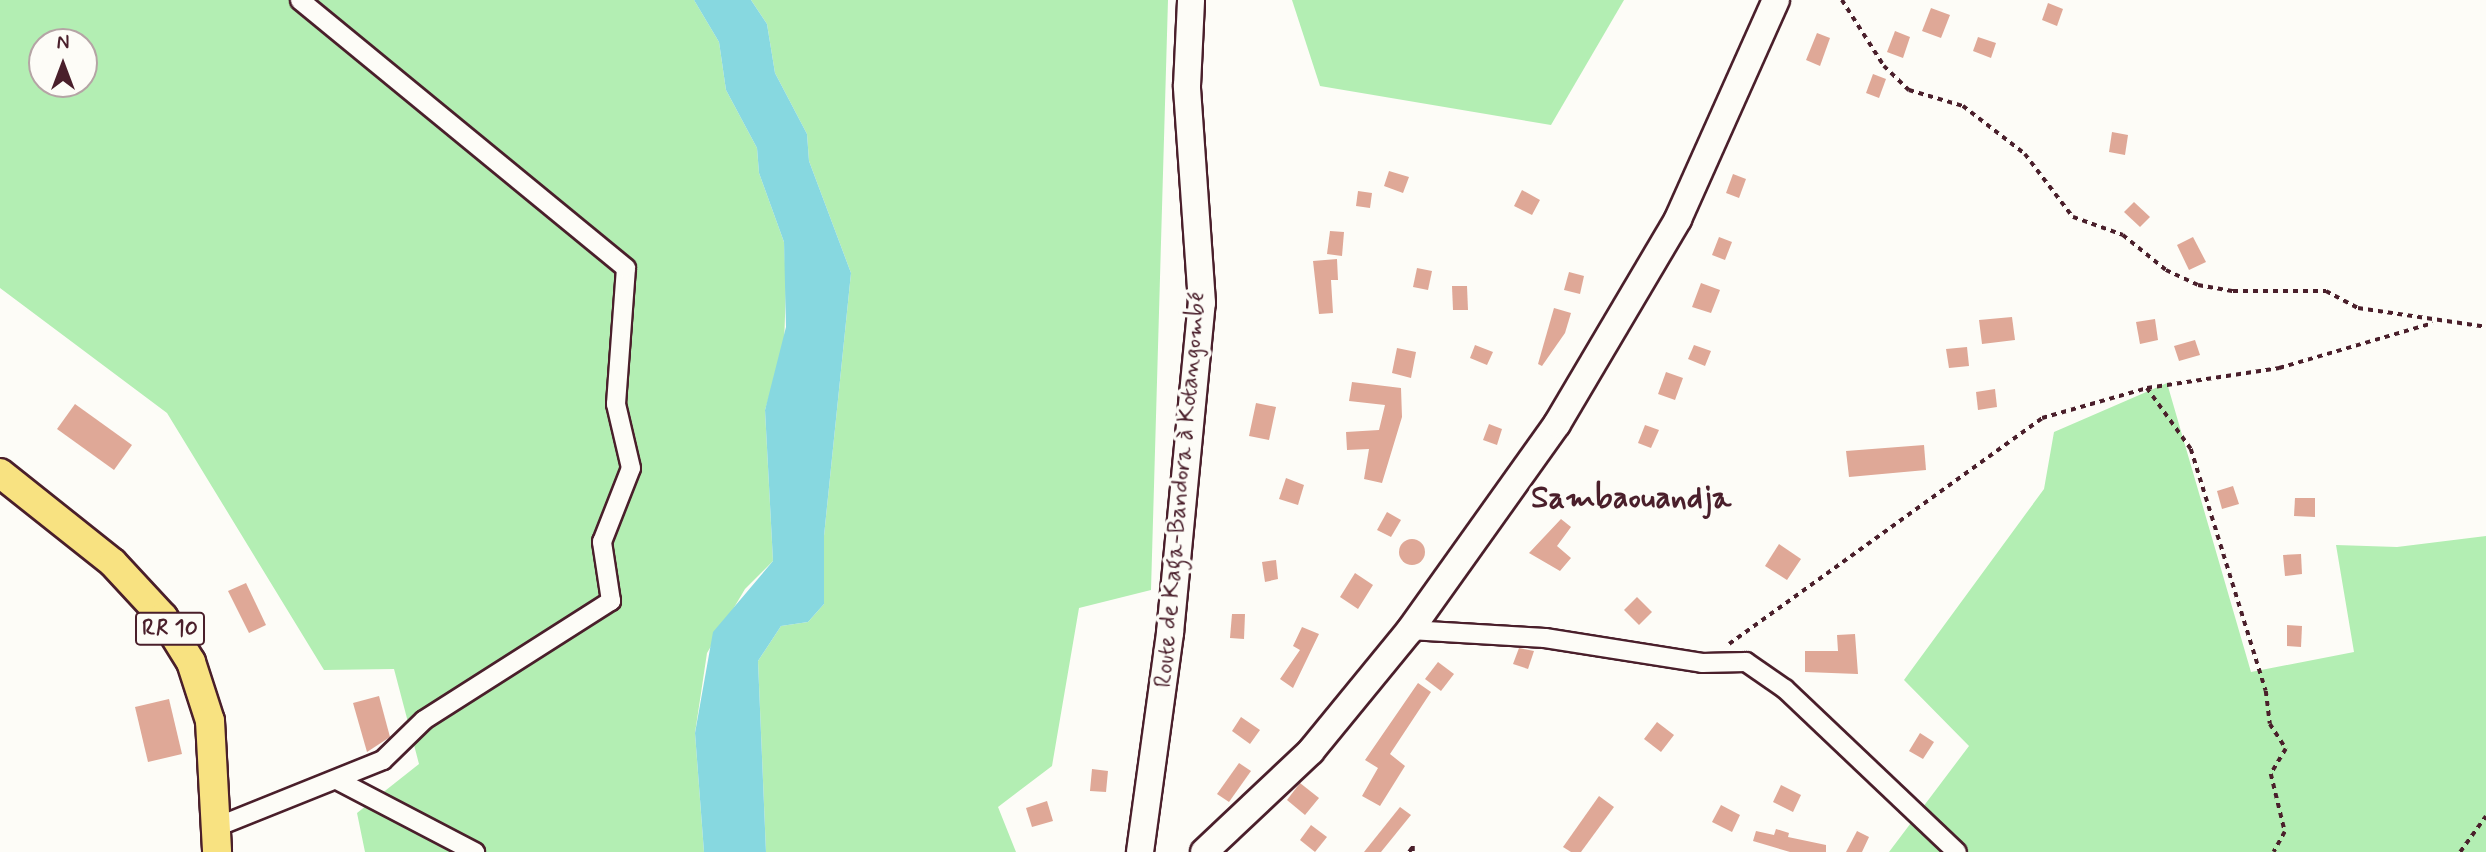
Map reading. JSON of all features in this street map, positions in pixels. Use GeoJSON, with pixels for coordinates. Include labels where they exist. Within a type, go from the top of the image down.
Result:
{"type":"FeatureCollection","features":[{"type":"Feature","properties":{"kind":"main road","name":"Route de Kaga-Bandora à Kotangombé"},"geometry":{"type":"LineString","coordinates":[[1140,852],[1170,633],[1202,303],[1187,86],[1191,0]]}},
{"type":"Feature","properties":{"kind":"main road"},"geometry":{"type":"LineString","coordinates":[[1204,852],[1311,751],[1410,630],[1557,424],[1678,219],[1776,0]]}},
{"type":"Feature","properties":{"kind":"main road","name":"RR 10"},"geometry":{"type":"LineString","coordinates":[[0,473],[113,563],[163,617],[191,662],[210,721],[215,840]]}},
{"type":"Feature","properties":{"kind":"street"},"geometry":{"type":"LineString","coordinates":[[215,840],[383,760],[424,720],[611,601],[603,541],[631,468],[615,404],[626,268],[300,0]]}},
{"type":"Feature","properties":{"kind":"street"},"geometry":{"type":"LineString","coordinates":[[1410,630],[1545,638],[1702,663],[1746,662],[1785,689],[1957,852]]}},
{"type":"Feature","properties":{"kind":"street"},"geometry":{"type":"LineString","coordinates":[[337,780],[475,852]]}},
{"type":"Feature","properties":{"kind":"path"},"geometry":{"type":"LineString","coordinates":[[1842,0],[1884,65],[1909,90],[1963,106],[2025,154],[2073,217],[2133,241],[2166,270],[2198,285],[2233,291],[2271,287],[2326,291],[2346,304],[2433,323],[2486,327]]}},
{"type":"Feature","properties":{"kind":"path"},"geometry":{"type":"LineString","coordinates":[[1702,663],[2042,418],[2147,388],[2279,368],[2433,323]]}},
{"type":"Feature","properties":{"kind":"path"},"geometry":{"type":"LineString","coordinates":[[2147,388],[2191,449],[2266,691],[2270,724],[2286,749],[2271,774],[2285,832],[2274,852]]}},
{"type":"Feature","properties":{"kind":"path"},"geometry":{"type":"LineString","coordinates":[[2460,852],[2486,816]]}},
{"type":"Feature","properties":{"kind":"green space"},"geometry":{"type":"Polygon","coordinates":[[[0,0],[694,0],[719,42],[726,90],[757,148],[759,173],[784,242],[786,285],[784,347],[765,410],[773,561],[745,589],[707,653],[695,733],[704,852],[365,852],[357,813],[419,764],[394,669],[324,670],[167,413],[0,288],[0,0]]]}},
{"type":"Feature","properties":{"kind":"green space"},"geometry":{"type":"Polygon","coordinates":[[[751,0],[1168,0],[1151,590],[1079,608],[1052,766],[998,807],[1016,852],[766,852],[758,661],[781,626],[808,622],[824,604],[824,536],[851,273],[809,161],[807,134],[775,73],[767,24],[751,0]]]}},
{"type":"Feature","properties":{"kind":"green space"},"geometry":{"type":"Polygon","coordinates":[[[1292,0],[1624,0],[1551,125],[1320,86],[1292,0]]]}},
{"type":"Feature","properties":{"kind":"green space"},"geometry":{"type":"Polygon","coordinates":[[[2167,383],[2251,672],[2354,652],[2336,545],[2397,547],[2486,536],[2486,852],[1889,852],[1969,746],[1904,680],[2044,489],[2054,432],[2167,383]]]}},
{"type":"Feature","properties":{"kind":"water"},"geometry":{"type":"Polygon","coordinates":[[[694,0],[751,0],[767,24],[775,73],[807,134],[809,161],[851,273],[824,536],[824,604],[808,622],[781,626],[758,661],[766,852],[704,852],[695,733],[713,632],[773,561],[765,410],[786,327],[784,242],[759,173],[757,148],[726,90],[719,42],[694,0]]]}},
{"type":"Feature","properties":{"kind":"building"},"geometry":{"type":"Polygon","coordinates":[[[2048,3],[2063,9],[2057,26],[2042,20],[2048,3]]]}},
{"type":"Feature","properties":{"kind":"building"},"geometry":{"type":"Polygon","coordinates":[[[1931,8],[1950,15],[1941,38],[1922,31],[1931,8]]]}},
{"type":"Feature","properties":{"kind":"building"},"geometry":{"type":"Polygon","coordinates":[[[1895,31],[1910,37],[1903,58],[1887,52],[1895,31]]]}},
{"type":"Feature","properties":{"kind":"building"},"geometry":{"type":"Polygon","coordinates":[[[1817,33],[1830,38],[1820,66],[1806,60],[1817,33]]]}},
{"type":"Feature","properties":{"kind":"building"},"geometry":{"type":"Polygon","coordinates":[[[1978,37],[1996,43],[1991,58],[1973,51],[1978,37]]]}},
{"type":"Feature","properties":{"kind":"building"},"geometry":{"type":"Polygon","coordinates":[[[1873,74],[1886,79],[1879,98],[1866,93],[1873,74]]]}},
{"type":"Feature","properties":{"kind":"building"},"geometry":{"type":"Polygon","coordinates":[[[2112,132],[2128,135],[2125,155],[2109,152],[2112,132]]]}},
{"type":"Feature","properties":{"kind":"building"},"geometry":{"type":"Polygon","coordinates":[[[1389,171],[1409,177],[1403,193],[1384,186],[1389,171]]]}},
{"type":"Feature","properties":{"kind":"building"},"geometry":{"type":"Polygon","coordinates":[[[1733,174],[1746,179],[1739,198],[1726,193],[1733,174]]]}},
{"type":"Feature","properties":{"kind":"building"},"geometry":{"type":"Polygon","coordinates":[[[1522,190],[1540,200],[1532,215],[1514,206],[1522,190]]]}},
{"type":"Feature","properties":{"kind":"building"},"geometry":{"type":"Polygon","coordinates":[[[1358,191],[1372,193],[1370,208],[1356,206],[1358,191]]]}},
{"type":"Feature","properties":{"kind":"building"},"geometry":{"type":"Polygon","coordinates":[[[2134,202],[2150,217],[2140,227],[2124,212],[2134,202]]]}},
{"type":"Feature","properties":{"kind":"building"},"geometry":{"type":"Polygon","coordinates":[[[1330,231],[1344,232],[1342,256],[1327,254],[1330,231]]]}},
{"type":"Feature","properties":{"kind":"building"},"geometry":{"type":"Polygon","coordinates":[[[1719,237],[1732,242],[1725,260],[1712,255],[1719,237]]]}},
{"type":"Feature","properties":{"kind":"building"},"geometry":{"type":"Polygon","coordinates":[[[2193,237],[2206,262],[2189,270],[2177,245],[2193,237]]]}},
{"type":"Feature","properties":{"kind":"building"},"geometry":{"type":"Polygon","coordinates":[[[1337,259],[1338,280],[1331,280],[1333,313],[1319,314],[1313,261],[1337,259]]]}},
{"type":"Feature","properties":{"kind":"building"},"geometry":{"type":"Polygon","coordinates":[[[1417,268],[1432,271],[1428,290],[1413,287],[1417,268]]]}},
{"type":"Feature","properties":{"kind":"building"},"geometry":{"type":"Polygon","coordinates":[[[1569,272],[1584,276],[1580,294],[1564,290],[1569,272]]]}},
{"type":"Feature","properties":{"kind":"building"},"geometry":{"type":"Polygon","coordinates":[[[1701,283],[1720,290],[1711,313],[1692,307],[1701,283]]]}},
{"type":"Feature","properties":{"kind":"building"},"geometry":{"type":"Polygon","coordinates":[[[1452,286],[1467,286],[1468,310],[1453,310],[1452,286]]]}},
{"type":"Feature","properties":{"kind":"building"},"geometry":{"type":"Polygon","coordinates":[[[1554,308],[1571,313],[1565,333],[1542,366],[1538,364],[1554,308]]]}},
{"type":"Feature","properties":{"kind":"building"},"geometry":{"type":"Polygon","coordinates":[[[2012,317],[2015,340],[1982,344],[1979,320],[2012,317]]]}},
{"type":"Feature","properties":{"kind":"building"},"geometry":{"type":"Polygon","coordinates":[[[2155,319],[2158,340],[2140,344],[2136,322],[2155,319]]]}},
{"type":"Feature","properties":{"kind":"building"},"geometry":{"type":"Polygon","coordinates":[[[2195,340],[2200,355],[2179,361],[2174,346],[2195,340]]]}},
{"type":"Feature","properties":{"kind":"building"},"geometry":{"type":"Polygon","coordinates":[[[1475,345],[1493,352],[1487,365],[1470,358],[1475,345]]]}},
{"type":"Feature","properties":{"kind":"building"},"geometry":{"type":"Polygon","coordinates":[[[1694,345],[1711,351],[1705,366],[1688,359],[1694,345]]]}},
{"type":"Feature","properties":{"kind":"building"},"geometry":{"type":"Polygon","coordinates":[[[1967,347],[1969,366],[1949,368],[1946,349],[1967,347]]]}},
{"type":"Feature","properties":{"kind":"building"},"geometry":{"type":"Polygon","coordinates":[[[1397,348],[1416,352],[1411,378],[1392,373],[1397,348]]]}},
{"type":"Feature","properties":{"kind":"building"},"geometry":{"type":"Polygon","coordinates":[[[1666,372],[1683,378],[1675,400],[1658,394],[1666,372]]]}},
{"type":"Feature","properties":{"kind":"building"},"geometry":{"type":"Polygon","coordinates":[[[1352,382],[1401,388],[1402,417],[1382,483],[1364,479],[1369,449],[1347,450],[1346,432],[1379,430],[1385,405],[1349,401],[1352,382]]]}},
{"type":"Feature","properties":{"kind":"building"},"geometry":{"type":"Polygon","coordinates":[[[1995,389],[1997,407],[1978,410],[1976,392],[1995,389]]]}},
{"type":"Feature","properties":{"kind":"building"},"geometry":{"type":"Polygon","coordinates":[[[1256,403],[1276,407],[1269,440],[1249,436],[1256,403]]]}},
{"type":"Feature","properties":{"kind":"building"},"geometry":{"type":"Polygon","coordinates":[[[75,404],[132,445],[114,470],[57,429],[75,404]]]}},
{"type":"Feature","properties":{"kind":"building"},"geometry":{"type":"Polygon","coordinates":[[[1489,424],[1502,429],[1497,445],[1483,440],[1489,424]]]}},
{"type":"Feature","properties":{"kind":"building"},"geometry":{"type":"Polygon","coordinates":[[[1645,425],[1659,430],[1651,448],[1638,443],[1645,425]]]}},
{"type":"Feature","properties":{"kind":"building"},"geometry":{"type":"Polygon","coordinates":[[[1924,445],[1926,470],[1849,477],[1846,451],[1924,445]]]}},
{"type":"Feature","properties":{"kind":"building"},"geometry":{"type":"Polygon","coordinates":[[[1286,478],[1304,485],[1298,505],[1279,499],[1286,478]]]}},
{"type":"Feature","properties":{"kind":"building"},"geometry":{"type":"Polygon","coordinates":[[[2233,486],[2239,504],[2222,509],[2217,491],[2233,486]]]}},
{"type":"Feature","properties":{"kind":"building"},"geometry":{"type":"Polygon","coordinates":[[[2295,498],[2315,498],[2315,517],[2294,516],[2295,498]]]}},
{"type":"Feature","properties":{"kind":"building"},"geometry":{"type":"Polygon","coordinates":[[[1387,512],[1401,520],[1391,537],[1377,530],[1387,512]]]}},
{"type":"Feature","properties":{"kind":"building"},"geometry":{"type":"Polygon","coordinates":[[[1561,519],[1571,527],[1557,546],[1571,558],[1560,571],[1529,553],[1561,519]]]}},
{"type":"Feature","properties":{"kind":"building"},"geometry":{"type":"Polygon","coordinates":[[[1412,539],[1421,543],[1425,552],[1421,561],[1412,565],[1403,561],[1399,552],[1403,543],[1412,539]]]}},
{"type":"Feature","properties":{"kind":"building"},"geometry":{"type":"Polygon","coordinates":[[[1779,544],[1801,559],[1787,580],[1765,566],[1779,544]]]}},
{"type":"Feature","properties":{"kind":"building"},"geometry":{"type":"Polygon","coordinates":[[[2301,554],[2302,574],[2285,576],[2283,555],[2301,554]]]}},
{"type":"Feature","properties":{"kind":"building"},"geometry":{"type":"Polygon","coordinates":[[[1276,560],[1278,579],[1265,582],[1262,562],[1276,560]]]}},
{"type":"Feature","properties":{"kind":"building"},"geometry":{"type":"Polygon","coordinates":[[[1355,573],[1373,585],[1358,609],[1340,597],[1355,573]]]}},
{"type":"Feature","properties":{"kind":"building"},"geometry":{"type":"Polygon","coordinates":[[[246,583],[266,625],[249,633],[228,591],[246,583]]]}},
{"type":"Feature","properties":{"kind":"building"},"geometry":{"type":"Polygon","coordinates":[[[1637,597],[1652,612],[1639,625],[1624,610],[1637,597]]]}},
{"type":"Feature","properties":{"kind":"building"},"geometry":{"type":"Polygon","coordinates":[[[1232,614],[1245,614],[1244,639],[1230,638],[1232,614]]]}},
{"type":"Feature","properties":{"kind":"building"},"geometry":{"type":"Polygon","coordinates":[[[2287,625],[2302,626],[2301,647],[2287,646],[2287,625]]]}},
{"type":"Feature","properties":{"kind":"building"},"geometry":{"type":"Polygon","coordinates":[[[1302,627],[1319,634],[1293,688],[1280,679],[1300,650],[1293,646],[1302,627]]]}},
{"type":"Feature","properties":{"kind":"building"},"geometry":{"type":"Polygon","coordinates":[[[1855,634],[1858,674],[1805,672],[1805,651],[1838,651],[1837,635],[1855,634]]]}},
{"type":"Feature","properties":{"kind":"building"},"geometry":{"type":"Polygon","coordinates":[[[1519,648],[1534,651],[1528,669],[1513,664],[1519,648]]]}},
{"type":"Feature","properties":{"kind":"building"},"geometry":{"type":"Polygon","coordinates":[[[1438,662],[1454,674],[1441,691],[1425,679],[1438,662]]]}},
{"type":"Feature","properties":{"kind":"building"},"geometry":{"type":"Polygon","coordinates":[[[1418,683],[1431,692],[1390,754],[1405,766],[1380,806],[1362,796],[1378,768],[1365,760],[1418,683]]]}},
{"type":"Feature","properties":{"kind":"building"},"geometry":{"type":"Polygon","coordinates":[[[379,696],[390,737],[367,752],[353,703],[379,696]]]}},
{"type":"Feature","properties":{"kind":"building"},"geometry":{"type":"Polygon","coordinates":[[[169,699],[182,754],[148,762],[135,707],[169,699]]]}},
{"type":"Feature","properties":{"kind":"building"},"geometry":{"type":"Polygon","coordinates":[[[1241,717],[1260,730],[1250,744],[1232,731],[1241,717]]]}},
{"type":"Feature","properties":{"kind":"building"},"geometry":{"type":"Polygon","coordinates":[[[1657,722],[1674,735],[1661,752],[1644,739],[1657,722]]]}},
{"type":"Feature","properties":{"kind":"building"},"geometry":{"type":"Polygon","coordinates":[[[1920,733],[1934,742],[1923,759],[1909,751],[1920,733]]]}},
{"type":"Feature","properties":{"kind":"building"},"geometry":{"type":"Polygon","coordinates":[[[1239,763],[1251,771],[1229,802],[1217,794],[1239,763]]]}},
{"type":"Feature","properties":{"kind":"building"},"geometry":{"type":"Polygon","coordinates":[[[1092,769],[1108,771],[1106,792],[1090,791],[1092,769]]]}},
{"type":"Feature","properties":{"kind":"building"},"geometry":{"type":"Polygon","coordinates":[[[1300,783],[1319,798],[1305,815],[1287,800],[1300,783]]]}},
{"type":"Feature","properties":{"kind":"building"},"geometry":{"type":"Polygon","coordinates":[[[1781,785],[1801,795],[1793,812],[1773,802],[1781,785]]]}},
{"type":"Feature","properties":{"kind":"building"},"geometry":{"type":"Polygon","coordinates":[[[1599,796],[1614,807],[1581,852],[1571,852],[1563,847],[1599,796]]]}},
{"type":"Feature","properties":{"kind":"building"},"geometry":{"type":"Polygon","coordinates":[[[1047,801],[1053,821],[1032,827],[1026,808],[1047,801]]]}},
{"type":"Feature","properties":{"kind":"building"},"geometry":{"type":"Polygon","coordinates":[[[1721,805],[1740,815],[1732,832],[1712,822],[1721,805]]]}},
{"type":"Feature","properties":{"kind":"building"},"geometry":{"type":"Polygon","coordinates":[[[1400,807],[1411,815],[1381,852],[1364,852],[1400,807]]]}},
{"type":"Feature","properties":{"kind":"building"},"geometry":{"type":"Polygon","coordinates":[[[1311,825],[1327,837],[1315,852],[1300,840],[1311,825]]]}},
{"type":"Feature","properties":{"kind":"building"},"geometry":{"type":"Polygon","coordinates":[[[1776,829],[1789,833],[1788,837],[1826,845],[1826,852],[1790,852],[1753,841],[1756,831],[1774,835],[1776,829]]]}},
{"type":"Feature","properties":{"kind":"building"},"geometry":{"type":"Polygon","coordinates":[[[1857,831],[1869,837],[1862,852],[1846,852],[1857,831]]]}},
{"type":"Feature","properties":{"kind":"district","name":"Sambaouandja"},"geometry":{"type":"Point","coordinates":[1631,498]}}]}
